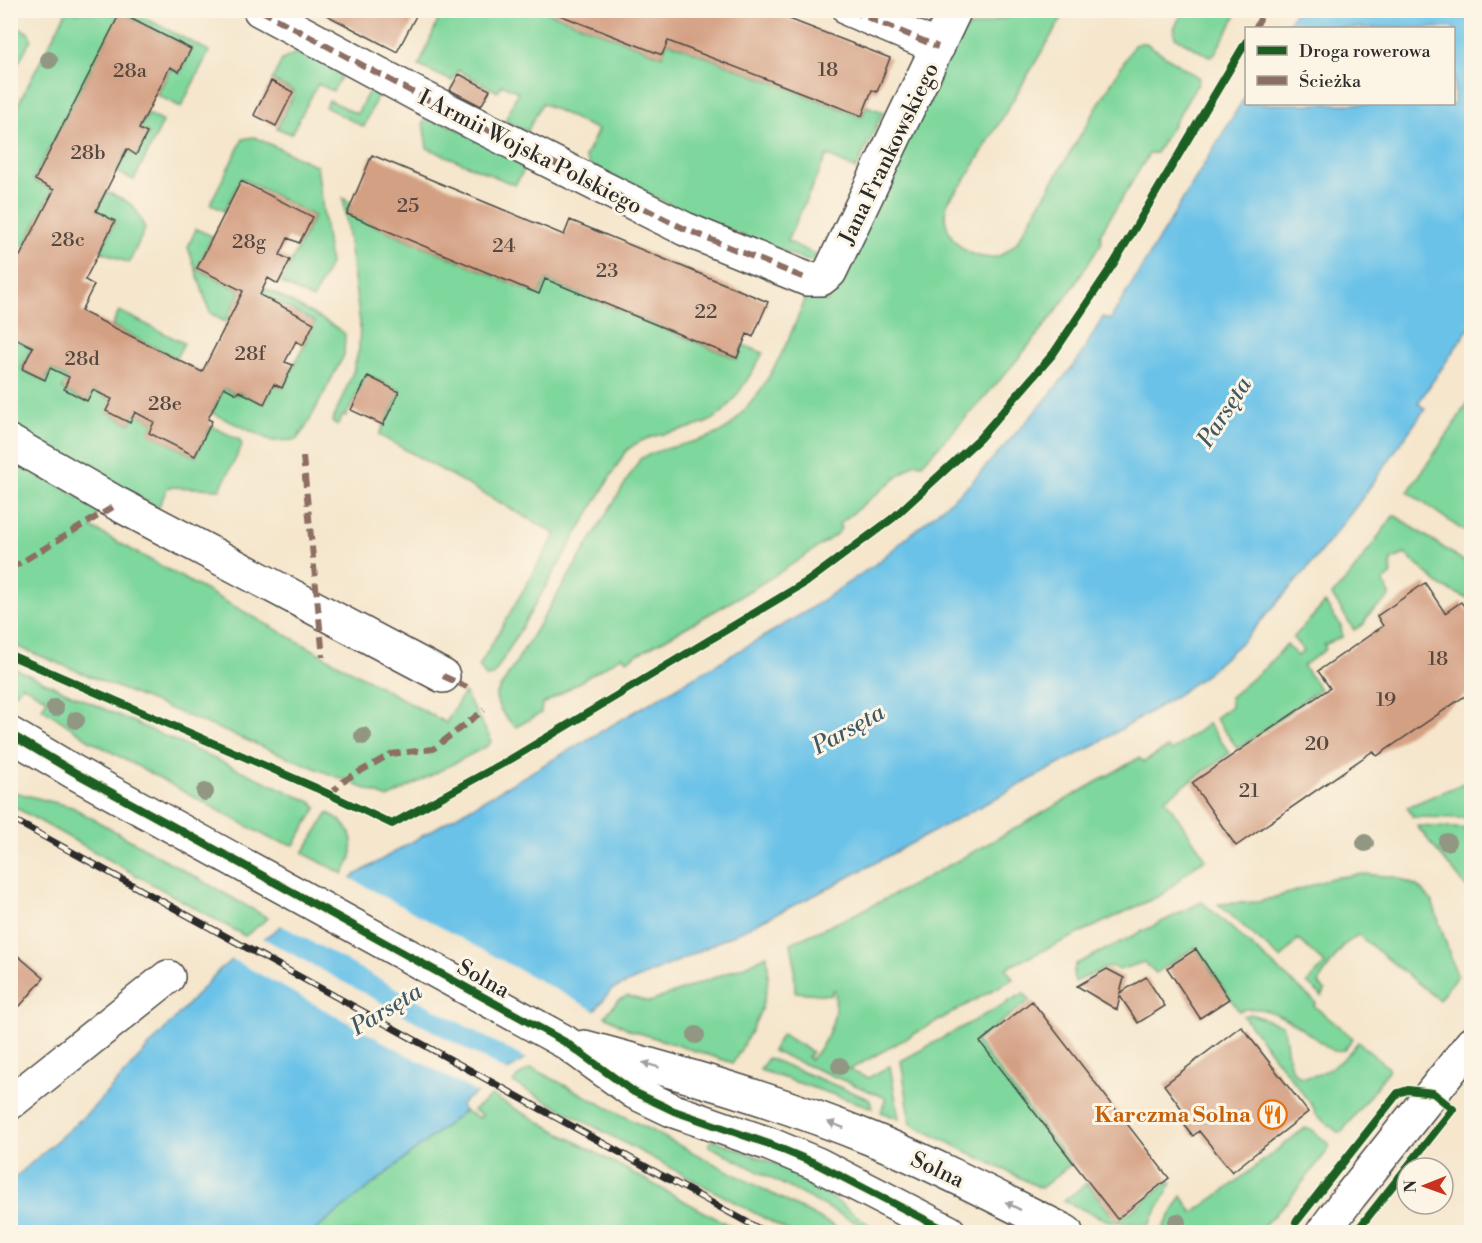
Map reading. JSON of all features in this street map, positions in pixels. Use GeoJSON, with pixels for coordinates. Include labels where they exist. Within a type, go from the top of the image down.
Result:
{"type":"FeatureCollection","features":[{"type":"Feature","properties":{"kind":"street","name":"I Armii Wojska Polskiego"},"geometry":{"type":"LineString","coordinates":[[260,10],[418,95],[685,229],[807,279]]}},
{"type":"Feature","properties":{"kind":"street"},"geometry":{"type":"LineString","coordinates":[[850,10],[938,47]]}},
{"type":"Feature","properties":{"kind":"street","name":"Jana Frankowskiego"},"geometry":{"type":"LineString","coordinates":[[807,279],[821,279],[830,272],[955,10]]}},
{"type":"Feature","properties":{"kind":"street"},"geometry":{"type":"LineString","coordinates":[[10,442],[118,504],[443,676]]}},
{"type":"Feature","properties":{"kind":"street","name":"Solna"},"geometry":{"type":"LineString","coordinates":[[10,734],[297,896],[565,1042],[634,1092],[674,1111],[769,1144],[817,1164],[949,1233]]}},
{"type":"Feature","properties":{"kind":"street"},"geometry":{"type":"LineString","coordinates":[[10,1103],[168,977]]}},
{"type":"Feature","properties":{"kind":"street","name":"Solna"},"geometry":{"type":"LineString","coordinates":[[565,1042],[642,1062],[824,1120],[943,1171],[1066,1233]]}},
{"type":"Feature","properties":{"kind":"street"},"geometry":{"type":"LineString","coordinates":[[1323,1233],[1472,1043]]}},
{"type":"Feature","properties":{"kind":"green space"},"geometry":{"type":"Polygon","coordinates":[[[1184,10],[1229,11],[1235,14],[1215,53],[1211,56],[1175,37],[1174,28],[1184,10]]]}},
{"type":"Feature","properties":{"kind":"green space"},"geometry":{"type":"Polygon","coordinates":[[[442,11],[545,11],[662,56],[668,42],[862,117],[867,106],[883,112],[856,169],[827,155],[787,241],[816,255],[813,261],[808,261],[693,216],[590,165],[585,157],[598,130],[542,103],[527,132],[505,121],[518,92],[502,84],[498,92],[458,70],[452,81],[419,66],[442,11]]]}},
{"type":"Feature","properties":{"kind":"green space"},"geometry":{"type":"Polygon","coordinates":[[[883,11],[933,11],[928,17],[883,11]]]}},
{"type":"Feature","properties":{"kind":"green space"},"geometry":{"type":"Polygon","coordinates":[[[1031,11],[1066,11],[964,182],[947,204],[945,215],[951,236],[967,251],[977,256],[988,258],[999,256],[1017,242],[1134,45],[1146,43],[1199,78],[1156,153],[1149,154],[1100,234],[1102,242],[1069,293],[999,381],[922,464],[915,463],[839,524],[841,528],[838,533],[761,584],[708,615],[627,660],[622,656],[542,705],[541,713],[516,727],[503,713],[496,695],[640,459],[661,450],[713,436],[726,430],[734,422],[771,374],[807,295],[827,302],[958,31],[1031,11]]]}},
{"type":"Feature","properties":{"kind":"green space"},"geometry":{"type":"Polygon","coordinates":[[[66,12],[120,14],[33,180],[52,190],[24,247],[11,240],[10,120],[66,12]]]}},
{"type":"Feature","properties":{"kind":"green space"},"geometry":{"type":"Polygon","coordinates":[[[135,13],[209,51],[181,107],[157,95],[171,68],[180,73],[192,49],[123,14],[135,13]]]}},
{"type":"Feature","properties":{"kind":"green space"},"geometry":{"type":"Polygon","coordinates":[[[16,26],[29,33],[31,39],[11,77],[11,41],[16,26]]]}},
{"type":"Feature","properties":{"kind":"green space"},"geometry":{"type":"Polygon","coordinates":[[[300,51],[337,70],[341,77],[333,91],[318,84],[291,134],[277,128],[295,92],[272,80],[282,60],[300,51]]]}},
{"type":"Feature","properties":{"kind":"green space"},"geometry":{"type":"Polygon","coordinates":[[[373,88],[377,89],[377,96],[364,127],[325,107],[329,100],[357,114],[369,91],[373,88]]]}},
{"type":"Feature","properties":{"kind":"green space"},"geometry":{"type":"Polygon","coordinates":[[[148,114],[163,122],[134,180],[116,172],[127,151],[137,155],[149,133],[139,129],[148,114]]]}},
{"type":"Feature","properties":{"kind":"green space"},"geometry":{"type":"Polygon","coordinates":[[[434,118],[528,163],[515,185],[427,148],[423,122],[434,118]]]}},
{"type":"Feature","properties":{"kind":"green space"},"geometry":{"type":"Polygon","coordinates":[[[254,137],[317,166],[330,264],[313,299],[281,283],[314,216],[241,178],[224,211],[210,204],[243,139],[254,137]]]}},
{"type":"Feature","properties":{"kind":"green space"},"geometry":{"type":"Polygon","coordinates":[[[107,192],[132,205],[139,214],[145,229],[129,263],[101,251],[115,221],[96,211],[107,192]]]}},
{"type":"Feature","properties":{"kind":"green space"},"geometry":{"type":"Polygon","coordinates":[[[343,198],[351,203],[347,214],[539,295],[546,280],[737,359],[743,345],[763,353],[740,390],[719,415],[701,425],[645,439],[625,452],[493,676],[486,677],[479,666],[556,534],[379,435],[401,391],[367,375],[346,416],[343,415],[338,425],[332,422],[353,372],[359,349],[360,323],[343,198]]]}},
{"type":"Feature","properties":{"kind":"green space"},"geometry":{"type":"Polygon","coordinates":[[[196,229],[212,236],[197,269],[241,291],[225,322],[210,313],[188,247],[196,229]]]}},
{"type":"Feature","properties":{"kind":"green space"},"geometry":{"type":"Polygon","coordinates":[[[265,288],[345,334],[344,355],[306,427],[296,440],[272,441],[212,413],[224,388],[238,395],[239,392],[264,404],[274,385],[283,388],[315,322],[262,294],[265,288]]]}},
{"type":"Feature","properties":{"kind":"green space"},"geometry":{"type":"Polygon","coordinates":[[[119,311],[184,343],[176,358],[112,326],[119,311]]]}},
{"type":"Feature","properties":{"kind":"green space"},"geometry":{"type":"Polygon","coordinates":[[[10,337],[32,348],[21,369],[45,381],[51,369],[68,378],[62,389],[87,402],[93,390],[112,400],[107,412],[130,424],[136,413],[154,422],[149,433],[195,457],[211,426],[240,440],[242,446],[220,489],[168,487],[158,508],[11,426],[10,337]]]}},
{"type":"Feature","properties":{"kind":"green space"},"geometry":{"type":"Polygon","coordinates":[[[1471,396],[1471,536],[1408,492],[1471,396]]]}},
{"type":"Feature","properties":{"kind":"green space"},"geometry":{"type":"Polygon","coordinates":[[[10,454],[99,510],[92,528],[446,723],[464,692],[489,736],[491,741],[489,745],[388,798],[11,644],[10,454]]]}},
{"type":"Feature","properties":{"kind":"green space"},"geometry":{"type":"Polygon","coordinates":[[[1394,515],[1471,566],[1471,600],[1441,586],[1405,554],[1391,560],[1391,575],[1383,582],[1390,595],[1384,603],[1369,614],[1364,624],[1354,630],[1332,595],[1349,577],[1394,515]]]}},
{"type":"Feature","properties":{"kind":"green space"},"geometry":{"type":"Polygon","coordinates":[[[1325,603],[1341,626],[1342,637],[1324,645],[1326,649],[1303,666],[1320,689],[1238,749],[1215,718],[1231,706],[1230,697],[1266,667],[1287,644],[1297,656],[1304,651],[1293,638],[1325,603]]]}},
{"type":"Feature","properties":{"kind":"green space"},"geometry":{"type":"Polygon","coordinates":[[[11,667],[313,803],[317,807],[294,845],[273,840],[91,741],[42,708],[47,699],[22,685],[16,693],[11,690],[11,667]]]}},
{"type":"Feature","properties":{"kind":"green space"},"geometry":{"type":"Polygon","coordinates":[[[1208,724],[1230,753],[1165,799],[1206,859],[1194,866],[1163,894],[1006,968],[1013,979],[849,1070],[868,1078],[890,1066],[899,1119],[881,1112],[886,1098],[772,1051],[782,1034],[812,1052],[808,1057],[810,1060],[817,1053],[831,1028],[835,1009],[835,990],[832,990],[832,995],[795,992],[791,943],[924,879],[1139,758],[1144,762],[1165,749],[1168,748],[1171,751],[1208,724]]]}},
{"type":"Feature","properties":{"kind":"green space"},"geometry":{"type":"Polygon","coordinates":[[[1471,780],[1471,818],[1413,817],[1407,807],[1471,780]]]}},
{"type":"Feature","properties":{"kind":"green space"},"geometry":{"type":"Polygon","coordinates":[[[10,791],[72,807],[268,918],[245,936],[11,805],[10,791]]]}},
{"type":"Feature","properties":{"kind":"green space"},"geometry":{"type":"Polygon","coordinates":[[[328,813],[344,824],[352,839],[351,856],[343,874],[303,853],[328,813]]]}},
{"type":"Feature","properties":{"kind":"green space"},"geometry":{"type":"Polygon","coordinates":[[[1417,826],[1471,829],[1471,893],[1417,826]]]}},
{"type":"Feature","properties":{"kind":"green space"},"geometry":{"type":"Polygon","coordinates":[[[1364,874],[1395,877],[1417,886],[1432,901],[1457,976],[1439,1000],[1358,935],[1344,945],[1322,976],[1319,984],[1325,991],[1322,996],[1307,983],[1325,964],[1298,939],[1281,959],[1218,904],[1258,902],[1332,878],[1364,874]]]}},
{"type":"Feature","properties":{"kind":"green space"},"geometry":{"type":"Polygon","coordinates":[[[1202,902],[1316,1003],[1314,1006],[1353,1038],[1344,1050],[1333,1051],[1289,1020],[1276,1014],[1264,1010],[1239,1011],[1195,947],[1156,973],[1144,962],[1119,970],[1110,966],[1075,982],[1073,974],[1076,964],[1202,902]]]}},
{"type":"Feature","properties":{"kind":"green space"},"geometry":{"type":"Polygon","coordinates":[[[767,955],[767,985],[760,1012],[733,1063],[630,1030],[605,1016],[618,1000],[627,996],[650,1002],[750,964],[767,955]]]}},
{"type":"Feature","properties":{"kind":"green space"},"geometry":{"type":"Polygon","coordinates":[[[1024,993],[1030,1000],[976,1041],[1071,1164],[1041,1188],[911,1124],[901,1061],[1024,993]]]}},
{"type":"Feature","properties":{"kind":"green space"},"geometry":{"type":"Polygon","coordinates":[[[1251,1014],[1282,1025],[1289,1061],[1295,1073],[1301,1077],[1326,1071],[1347,1055],[1358,1042],[1387,1067],[1389,1070],[1342,1132],[1338,1132],[1315,1114],[1314,1108],[1243,1016],[1251,1014]]]}},
{"type":"Feature","properties":{"kind":"green space"},"geometry":{"type":"Polygon","coordinates":[[[768,1058],[869,1099],[873,1108],[760,1070],[768,1058]]]}},
{"type":"Feature","properties":{"kind":"green space"},"geometry":{"type":"Polygon","coordinates":[[[531,1068],[845,1232],[790,1232],[513,1083],[517,1077],[531,1068]]]}},
{"type":"Feature","properties":{"kind":"green space"},"geometry":{"type":"Polygon","coordinates":[[[492,1096],[741,1232],[313,1232],[464,1111],[480,1118],[482,1115],[473,1110],[492,1096]]]}},
{"type":"Feature","properties":{"kind":"green space"},"geometry":{"type":"Polygon","coordinates":[[[1305,1128],[1309,1128],[1329,1144],[1329,1149],[1287,1202],[1257,1232],[1163,1232],[1163,1228],[1182,1196],[1193,1213],[1305,1128]]]}},
{"type":"Feature","properties":{"kind":"green space"},"geometry":{"type":"Polygon","coordinates":[[[712,1139],[786,1168],[827,1194],[879,1232],[874,1232],[709,1146],[712,1139]]]}},
{"type":"Feature","properties":{"kind":"green space"},"geometry":{"type":"Polygon","coordinates":[[[1170,1181],[1172,1183],[1149,1225],[1117,1222],[1170,1181]]]}},
{"type":"Feature","properties":{"kind":"green space"},"geometry":{"type":"Polygon","coordinates":[[[1087,1183],[1117,1222],[1108,1221],[1064,1201],[1087,1183]]]}},
{"type":"Feature","properties":{"kind":"water","name":"Parsęta"},"geometry":{"type":"Polygon","coordinates":[[[1296,11],[1471,11],[1471,325],[1418,403],[1425,409],[1358,504],[1307,569],[1244,640],[1204,676],[1171,699],[1093,746],[819,893],[685,958],[611,990],[597,1008],[462,1103],[464,1111],[313,1232],[11,1232],[10,1182],[91,1110],[221,968],[352,877],[802,614],[877,563],[970,484],[1043,403],[1078,360],[1103,317],[1110,320],[1245,97],[1245,105],[1455,105],[1455,27],[1286,27],[1296,11]]]}},
{"type":"Feature","properties":{"kind":"pier"},"geometry":{"type":"Polygon","coordinates":[[[348,877],[597,1012],[528,1060],[279,924],[348,877]]]}},
{"type":"Feature","properties":{"kind":"pier"},"geometry":{"type":"Polygon","coordinates":[[[261,937],[510,1073],[479,1094],[230,958],[261,937]]]}},
{"type":"Feature","properties":{"kind":"building"},"geometry":{"type":"Polygon","coordinates":[[[317,10],[419,10],[397,52],[317,10]]]}},
{"type":"Feature","properties":{"kind":"building"},"geometry":{"type":"Polygon","coordinates":[[[547,10],[766,10],[890,58],[877,92],[872,90],[862,116],[668,41],[662,55],[547,10]]]}},
{"type":"Feature","properties":{"kind":"building"},"geometry":{"type":"Polygon","coordinates":[[[120,13],[191,49],[179,72],[170,67],[139,129],[147,133],[136,155],[127,149],[96,211],[115,221],[85,280],[94,285],[81,311],[202,372],[243,291],[197,268],[241,181],[313,217],[299,243],[288,238],[280,255],[290,260],[278,284],[268,278],[260,295],[314,323],[303,345],[296,341],[285,362],[293,365],[282,388],[274,384],[264,404],[239,391],[237,394],[224,387],[208,419],[212,421],[195,456],[149,433],[154,422],[135,412],[130,423],[106,411],[112,399],[93,390],[87,401],[64,389],[69,377],[50,368],[45,380],[22,369],[33,347],[10,336],[10,252],[20,256],[54,190],[35,180],[120,13]]]}},
{"type":"Feature","properties":{"kind":"building"},"geometry":{"type":"Polygon","coordinates":[[[459,74],[490,90],[481,106],[450,90],[459,74]]]}},
{"type":"Feature","properties":{"kind":"building"},"geometry":{"type":"Polygon","coordinates":[[[271,81],[293,92],[276,126],[254,115],[271,81]]]}},
{"type":"Feature","properties":{"kind":"building"},"geometry":{"type":"Polygon","coordinates":[[[372,155],[564,235],[570,220],[768,302],[753,337],[747,334],[737,358],[545,279],[539,294],[347,214],[372,155]]]}},
{"type":"Feature","properties":{"kind":"building"},"geometry":{"type":"Polygon","coordinates":[[[368,376],[399,392],[383,425],[351,410],[368,376]]]}},
{"type":"Feature","properties":{"kind":"building"},"geometry":{"type":"Polygon","coordinates":[[[1425,583],[1445,613],[1461,602],[1472,617],[1472,691],[1377,756],[1373,751],[1236,846],[1192,783],[1330,688],[1318,671],[1383,626],[1377,616],[1425,583]]]}},
{"type":"Feature","properties":{"kind":"building"},"geometry":{"type":"Polygon","coordinates":[[[10,949],[44,978],[20,1006],[10,998],[10,949]]]}},
{"type":"Feature","properties":{"kind":"building"},"geometry":{"type":"Polygon","coordinates":[[[1196,949],[1229,999],[1200,1018],[1167,968],[1196,949]]]}},
{"type":"Feature","properties":{"kind":"building"},"geometry":{"type":"Polygon","coordinates":[[[1107,969],[1124,978],[1120,993],[1146,977],[1165,1006],[1138,1023],[1120,996],[1117,1010],[1077,986],[1107,969]]]}},
{"type":"Feature","properties":{"kind":"building"},"geometry":{"type":"Polygon","coordinates":[[[1032,1001],[1169,1178],[1117,1219],[980,1042],[1032,1001]]]}},
{"type":"Feature","properties":{"kind":"building"},"geometry":{"type":"Polygon","coordinates":[[[1241,1026],[1308,1112],[1232,1172],[1199,1131],[1193,1136],[1179,1118],[1185,1113],[1164,1085],[1241,1026]]]}},
{"type":"Feature","properties":{"kind":"railway"},"geometry":{"type":"LineString","coordinates":[[10,818],[765,1232]]}},
{"type":"Feature","properties":{"kind":"marked path"},"geometry":{"type":"LineString","coordinates":[[260,10],[418,95],[685,229],[807,279]]}},
{"type":"Feature","properties":{"kind":"marked path"},"geometry":{"type":"LineString","coordinates":[[850,10],[938,47]]}},
{"type":"Feature","properties":{"kind":"marked path"},"geometry":{"type":"LineString","coordinates":[[1256,27],[1265,10]]}},
{"type":"Feature","properties":{"kind":"marked path"},"geometry":{"type":"LineString","coordinates":[[303,457],[323,657]]}},
{"type":"Feature","properties":{"kind":"marked path"},"geometry":{"type":"LineString","coordinates":[[10,569],[118,504]]}},
{"type":"Feature","properties":{"kind":"marked path"},"geometry":{"type":"LineString","coordinates":[[443,676],[467,687]]}},
{"type":"Feature","properties":{"kind":"marked path"},"geometry":{"type":"LineString","coordinates":[[330,795],[343,781],[391,754],[433,749],[484,710]]}},
{"type":"Feature","properties":{"kind":"cycle path"},"geometry":{"type":"LineString","coordinates":[[10,655],[316,788],[392,824],[511,759],[808,581],[893,518],[979,439],[1053,354],[1114,263],[1245,44]]}},
{"type":"Feature","properties":{"kind":"cycle path"},"geometry":{"type":"LineString","coordinates":[[10,734],[74,772],[565,1042],[634,1092],[674,1111],[769,1144],[817,1164],[949,1232]]}},
{"type":"Feature","properties":{"kind":"cycle path"},"geometry":{"type":"LineString","coordinates":[[1296,1222],[1398,1093],[1408,1090],[1433,1093],[1453,1109],[1356,1232]]}},
{"type":"Feature","properties":{"kind":"place","name":"Karczma Solna"},"geometry":{"type":"Point","coordinates":[1272,1114]}}]}
